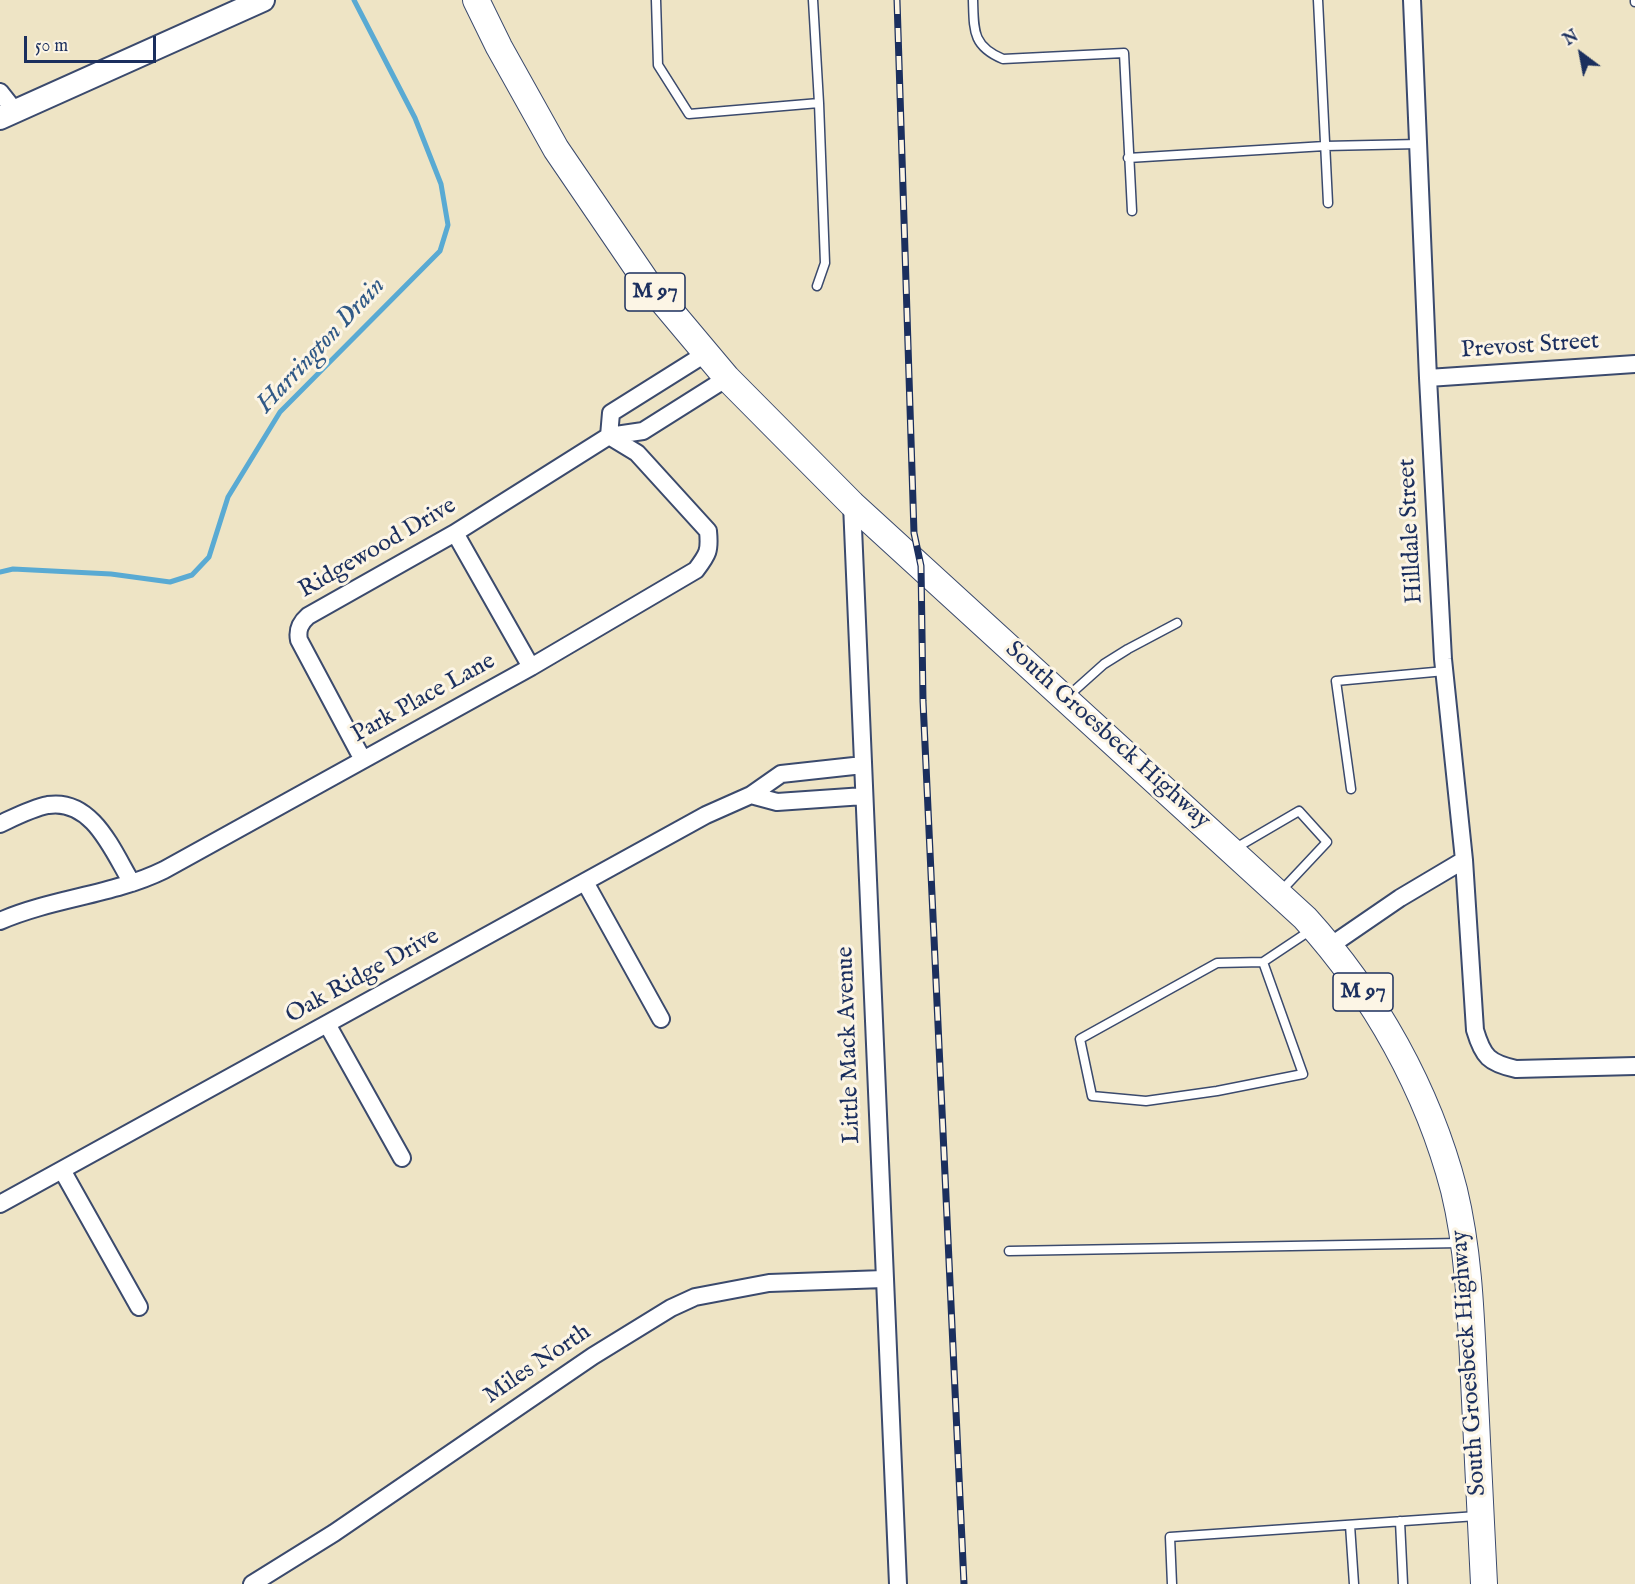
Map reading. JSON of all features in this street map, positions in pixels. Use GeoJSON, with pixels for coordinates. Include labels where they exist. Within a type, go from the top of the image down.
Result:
{"type":"FeatureCollection","features":[{"type":"Feature","properties":{"kind":"main road","name":"South Groesbeck Highway"},"geometry":{"type":"LineString","coordinates":[[476,0],[509,67],[556,149],[648,284],[705,354],[852,504],[1279,893],[1322,937],[1354,979],[1385,1027],[1430,1115],[1454,1192],[1464,1243],[1470,1294],[1484,1584]]}},
{"type":"Feature","properties":{"kind":"street"},"geometry":{"type":"LineString","coordinates":[[0,92],[8,115],[263,0]]}},
{"type":"Feature","properties":{"kind":"street","name":"Hilldale Street"},"geometry":{"type":"LineString","coordinates":[[1412,0],[1428,378],[1445,671],[1464,860],[1475,1030],[1485,1056],[1500,1066],[1516,1069],[1635,1066]]}},
{"type":"Feature","properties":{"kind":"street"},"geometry":{"type":"LineString","coordinates":[[609,436],[611,413],[705,354]]}},
{"type":"Feature","properties":{"kind":"street","name":"Prevost Street"},"geometry":{"type":"LineString","coordinates":[[1428,378],[1635,364]]}},
{"type":"Feature","properties":{"kind":"street","name":"Ridgewood Drive"},"geometry":{"type":"LineString","coordinates":[[363,760],[299,640],[299,629],[308,616],[455,533],[609,436],[643,431],[727,378]]}},
{"type":"Feature","properties":{"kind":"street","name":"Park Place Lane"},"geometry":{"type":"LineString","coordinates":[[0,921],[54,902],[132,883],[164,870],[531,667],[696,570],[707,556],[708,531],[636,453],[609,436]]}},
{"type":"Feature","properties":{"kind":"street","name":"Little Mack Avenue"},"geometry":{"type":"LineString","coordinates":[[852,504],[898,1584]]}},
{"type":"Feature","properties":{"kind":"street"},"geometry":{"type":"LineString","coordinates":[[455,533],[531,667]]}},
{"type":"Feature","properties":{"kind":"street","name":"Oak Ridge Drive"},"geometry":{"type":"LineString","coordinates":[[0,1204],[706,815],[751,795],[781,774],[863,765]]}},
{"type":"Feature","properties":{"kind":"street"},"geometry":{"type":"LineString","coordinates":[[751,795],[777,802],[864,796]]}},
{"type":"Feature","properties":{"kind":"street"},"geometry":{"type":"LineString","coordinates":[[0,824],[50,805],[72,808],[93,820],[132,883]]}},
{"type":"Feature","properties":{"kind":"street"},"geometry":{"type":"LineString","coordinates":[[1322,937],[1400,898],[1464,860]]}},
{"type":"Feature","properties":{"kind":"street"},"geometry":{"type":"LineString","coordinates":[[585,882],[661,1019]]}},
{"type":"Feature","properties":{"kind":"street"},"geometry":{"type":"LineString","coordinates":[[327,1024],[402,1158]]}},
{"type":"Feature","properties":{"kind":"street"},"geometry":{"type":"LineString","coordinates":[[62,1170],[139,1307]]}},
{"type":"Feature","properties":{"kind":"street","name":"Miles North"},"geometry":{"type":"LineString","coordinates":[[252,1584],[334,1533],[593,1356],[670,1308],[695,1297],[769,1283],[884,1279]]}},
{"type":"Feature","properties":{"kind":"lane"},"geometry":{"type":"LineString","coordinates":[[656,0],[658,65],[688,114],[819,104]]}},
{"type":"Feature","properties":{"kind":"lane"},"geometry":{"type":"LineString","coordinates":[[813,0],[825,263],[817,286]]}},
{"type":"Feature","properties":{"kind":"lane"},"geometry":{"type":"LineString","coordinates":[[973,0],[974,31],[979,42],[989,53],[1003,59],[1124,53],[1132,211]]}},
{"type":"Feature","properties":{"kind":"lane"},"geometry":{"type":"LineString","coordinates":[[1318,0],[1328,204]]}},
{"type":"Feature","properties":{"kind":"lane"},"geometry":{"type":"LineString","coordinates":[[1128,158],[1325,146],[1419,144]]}},
{"type":"Feature","properties":{"kind":"lane"},"geometry":{"type":"LineString","coordinates":[[1066,698],[1104,664],[1177,623]]}},
{"type":"Feature","properties":{"kind":"lane"},"geometry":{"type":"LineString","coordinates":[[1351,789],[1336,681],[1445,671]]}},
{"type":"Feature","properties":{"kind":"lane"},"geometry":{"type":"LineString","coordinates":[[1232,850],[1299,811],[1327,842],[1279,893]]}},
{"type":"Feature","properties":{"kind":"lane"},"geometry":{"type":"LineString","coordinates":[[1263,962],[1303,1074],[1217,1091],[1146,1101],[1092,1096],[1080,1039],[1217,963],[1263,962],[1322,937]]}},
{"type":"Feature","properties":{"kind":"lane"},"geometry":{"type":"LineString","coordinates":[[1009,1251],[1464,1243]]}},
{"type":"Feature","properties":{"kind":"lane"},"geometry":{"type":"LineString","coordinates":[[1172,1584],[1170,1537],[1481,1516]]}},
{"type":"Feature","properties":{"kind":"lane"},"geometry":{"type":"LineString","coordinates":[[1400,1521],[1403,1584]]}},
{"type":"Feature","properties":{"kind":"lane"},"geometry":{"type":"LineString","coordinates":[[1350,1525],[1354,1584]]}},
{"type":"Feature","properties":{"kind":"waterway","name":"Harrington Drain"},"geometry":{"type":"LineString","coordinates":[[0,572],[13,569],[111,574],[170,582],[192,575],[209,557],[228,497],[280,412],[440,251],[448,225],[441,184],[415,118],[354,0]]}},
{"type":"Feature","properties":{"kind":"railway"},"geometry":{"type":"LineString","coordinates":[[897,0],[914,533],[921,566],[923,701],[964,1584]]}}]}
